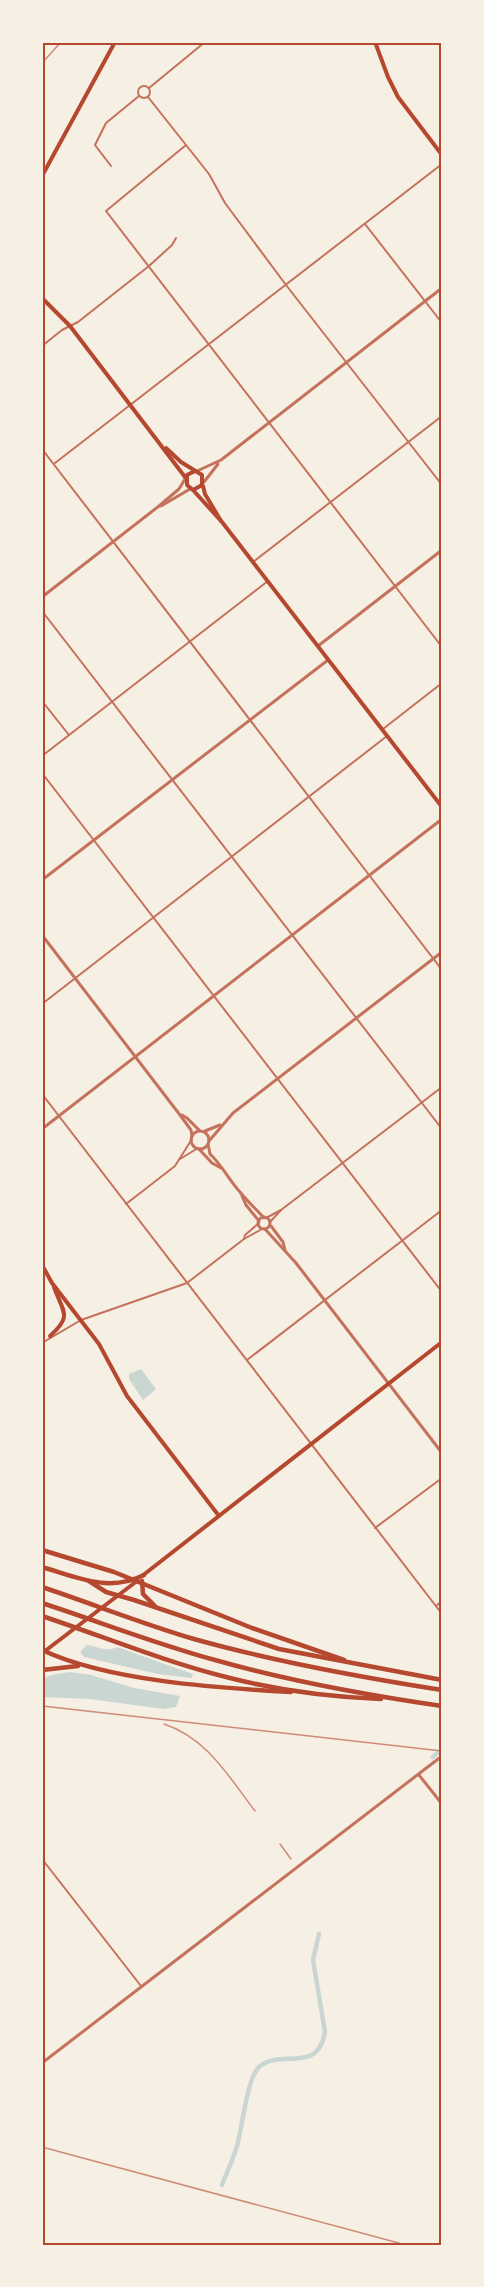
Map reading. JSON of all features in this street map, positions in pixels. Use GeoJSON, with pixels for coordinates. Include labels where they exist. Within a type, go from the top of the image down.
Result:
{"type":"FeatureCollection","features":[{"type":"Feature","properties":{"kind":"highway"},"geometry":{"type":"LineString","coordinates":[[42,1550],[114,1572],[260,1631],[344,1660]]}},
{"type":"Feature","properties":{"kind":"highway"},"geometry":{"type":"LineString","coordinates":[[42,1567],[88,1581],[114,1584],[144,1575]]}},
{"type":"Feature","properties":{"kind":"highway"},"geometry":{"type":"LineString","coordinates":[[144,1575],[141,1585],[143,1594],[160,1609]]}},
{"type":"Feature","properties":{"kind":"highway"},"geometry":{"type":"LineString","coordinates":[[88,1581],[106,1592],[279,1649],[442,1680]]}},
{"type":"Feature","properties":{"kind":"highway"},"geometry":{"type":"LineString","coordinates":[[42,1587],[192,1638],[257,1655],[384,1681],[442,1690]]}},
{"type":"Feature","properties":{"kind":"highway"},"geometry":{"type":"LineString","coordinates":[[42,1603],[213,1660],[396,1700]]}},
{"type":"Feature","properties":{"kind":"highway"},"geometry":{"type":"LineString","coordinates":[[42,1616],[224,1677],[320,1694]]}},
{"type":"Feature","properties":{"kind":"highway"},"geometry":{"type":"LineString","coordinates":[[43,1652],[68,1661],[174,1682],[396,1700],[442,1706]]}},
{"type":"Feature","properties":{"kind":"highway"},"geometry":{"type":"LineString","coordinates":[[42,1670],[87,1665]]}},
{"type":"Feature","properties":{"kind":"main road"},"geometry":{"type":"LineString","coordinates":[[42,176],[115,42]]}},
{"type":"Feature","properties":{"kind":"main road"},"geometry":{"type":"LineString","coordinates":[[375,42],[387,77],[398,97],[442,155]]}},
{"type":"Feature","properties":{"kind":"main road"},"geometry":{"type":"LineString","coordinates":[[42,298],[70,326],[132,404],[186,478],[187,486],[222,522],[442,807]]}},
{"type":"Feature","properties":{"kind":"main road"},"geometry":{"type":"LineString","coordinates":[[165,448],[202,475],[205,494],[222,522]]}},
{"type":"Feature","properties":{"kind":"main road"},"geometry":{"type":"LineString","coordinates":[[186,478],[189,473],[196,471]]}},
{"type":"Feature","properties":{"kind":"main road"},"geometry":{"type":"LineString","coordinates":[[192,489],[203,483]]}},
{"type":"Feature","properties":{"kind":"main road"},"geometry":{"type":"LineString","coordinates":[[42,1265],[63,1308],[65,1319],[62,1326],[50,1336]]}},
{"type":"Feature","properties":{"kind":"main road"},"geometry":{"type":"LineString","coordinates":[[52,1283],[101,1348],[131,1402],[219,1516]]}},
{"type":"Feature","properties":{"kind":"main road"},"geometry":{"type":"LineString","coordinates":[[43,1652],[442,1342]]}},
{"type":"Feature","properties":{"kind":"street"},"geometry":{"type":"LineString","coordinates":[[140,96],[140,89],[148,88],[205,42]]}},
{"type":"Feature","properties":{"kind":"street"},"geometry":{"type":"LineString","coordinates":[[148,88],[150,92],[148,97]]}},
{"type":"Feature","properties":{"kind":"street"},"geometry":{"type":"LineString","coordinates":[[140,96],[148,97]]}},
{"type":"Feature","properties":{"kind":"street"},"geometry":{"type":"LineString","coordinates":[[111,166],[95,145],[106,123],[140,96]]}},
{"type":"Feature","properties":{"kind":"street"},"geometry":{"type":"LineString","coordinates":[[148,97],[209,174],[233,215],[286,285],[442,485]]}},
{"type":"Feature","properties":{"kind":"street"},"geometry":{"type":"LineString","coordinates":[[186,145],[106,211],[442,647]]}},
{"type":"Feature","properties":{"kind":"street"},"geometry":{"type":"LineString","coordinates":[[54,464],[442,164]]}},
{"type":"Feature","properties":{"kind":"street"},"geometry":{"type":"LineString","coordinates":[[365,224],[442,323]]}},
{"type":"Feature","properties":{"kind":"street"},"geometry":{"type":"LineString","coordinates":[[42,346],[149,266],[172,245],[176,238]]}},
{"type":"Feature","properties":{"kind":"street"},"geometry":{"type":"LineString","coordinates":[[196,471],[221,460],[442,288]]}},
{"type":"Feature","properties":{"kind":"street"},"geometry":{"type":"LineString","coordinates":[[253,562],[442,416]]}},
{"type":"Feature","properties":{"kind":"street"},"geometry":{"type":"LineString","coordinates":[[42,449],[442,970]]}},
{"type":"Feature","properties":{"kind":"street"},"geometry":{"type":"LineString","coordinates":[[203,483],[221,460]]}},
{"type":"Feature","properties":{"kind":"street"},"geometry":{"type":"LineString","coordinates":[[42,597],[159,506],[179,489],[186,478]]}},
{"type":"Feature","properties":{"kind":"street"},"geometry":{"type":"LineString","coordinates":[[159,506],[169,503],[192,489]]}},
{"type":"Feature","properties":{"kind":"street"},"geometry":{"type":"LineString","coordinates":[[318,646],[442,550]]}},
{"type":"Feature","properties":{"kind":"street"},"geometry":{"type":"LineString","coordinates":[[42,756],[268,581]]}},
{"type":"Feature","properties":{"kind":"street"},"geometry":{"type":"LineString","coordinates":[[42,611],[442,1130]]}},
{"type":"Feature","properties":{"kind":"street"},"geometry":{"type":"LineString","coordinates":[[42,880],[328,660]]}},
{"type":"Feature","properties":{"kind":"street"},"geometry":{"type":"LineString","coordinates":[[382,729],[442,683]]}},
{"type":"Feature","properties":{"kind":"street"},"geometry":{"type":"LineString","coordinates":[[42,701],[69,735]]}},
{"type":"Feature","properties":{"kind":"street"},"geometry":{"type":"LineString","coordinates":[[42,1004],[387,736]]}},
{"type":"Feature","properties":{"kind":"street"},"geometry":{"type":"LineString","coordinates":[[42,773],[442,1292]]}},
{"type":"Feature","properties":{"kind":"street"},"geometry":{"type":"LineString","coordinates":[[42,1129],[442,819]]}},
{"type":"Feature","properties":{"kind":"street"},"geometry":{"type":"LineString","coordinates":[[42,935],[180,1114],[191,1130],[194,1146],[222,1169]]}},
{"type":"Feature","properties":{"kind":"street"},"geometry":{"type":"LineString","coordinates":[[126,1204],[180,1159],[198,1148],[204,1148],[222,1124],[442,952]]}},
{"type":"Feature","properties":{"kind":"street"},"geometry":{"type":"LineString","coordinates":[[244,1239],[245,1235],[259,1222],[281,1210],[442,1087]]}},
{"type":"Feature","properties":{"kind":"street"},"geometry":{"type":"LineString","coordinates":[[42,1094],[442,1614]]}},
{"type":"Feature","properties":{"kind":"street"},"geometry":{"type":"LineString","coordinates":[[180,1114],[207,1135],[210,1154],[220,1162],[222,1169],[242,1194],[270,1224],[283,1242],[285,1250],[442,1453]]}},
{"type":"Feature","properties":{"kind":"street"},"geometry":{"type":"LineString","coordinates":[[180,1159],[192,1138],[222,1124]]}},
{"type":"Feature","properties":{"kind":"street"},"geometry":{"type":"LineString","coordinates":[[242,1194],[246,1205],[264,1229],[280,1248],[285,1250]]}},
{"type":"Feature","properties":{"kind":"street"},"geometry":{"type":"LineString","coordinates":[[42,1343],[50,1336],[81,1320],[187,1283],[244,1239],[264,1229],[281,1210]]}},
{"type":"Feature","properties":{"kind":"street"},"geometry":{"type":"LineString","coordinates":[[247,1361],[442,1210]]}},
{"type":"Feature","properties":{"kind":"street"},"geometry":{"type":"LineString","coordinates":[[375,1528],[442,1478]]}},
{"type":"Feature","properties":{"kind":"street"},"geometry":{"type":"LineString","coordinates":[[436,1606],[442,1601]]}},
{"type":"Feature","properties":{"kind":"street"},"geometry":{"type":"LineString","coordinates":[[42,2063],[442,1756]]}},
{"type":"Feature","properties":{"kind":"street"},"geometry":{"type":"LineString","coordinates":[[419,1775],[442,1804]]}},
{"type":"Feature","properties":{"kind":"street"},"geometry":{"type":"LineString","coordinates":[[42,1859],[141,1986]]}},
{"type":"Feature","properties":{"kind":"shaded area"},"geometry":{"type":"Polygon","coordinates":[[[141,1369],[156,1389],[143,1400],[129,1379],[129,1374],[141,1369]]]}},
{"type":"Feature","properties":{"kind":"shaded area"},"geometry":{"type":"Polygon","coordinates":[[[87,1645],[106,1649],[117,1647],[193,1674],[192,1678],[158,1674],[84,1657],[80,1652],[87,1645]]]}},
{"type":"Feature","properties":{"kind":"shaded area"},"geometry":{"type":"Polygon","coordinates":[[[69,1672],[91,1675],[134,1688],[180,1696],[176,1707],[164,1709],[89,1699],[42,1697],[42,1679],[69,1672]]]}},
{"type":"Feature","properties":{"kind":"waterway"},"geometry":{"type":"LineString","coordinates":[[433,1757],[438,1752]]}},
{"type":"Feature","properties":{"kind":"waterway"},"geometry":{"type":"LineString","coordinates":[[222,2185],[237,2146],[251,2082],[259,2067],[277,2060],[307,2057],[315,2053],[321,2045],[325,2032],[313,1960],[319,1934]]}},
{"type":"Feature","properties":{"kind":"railway"},"geometry":{"type":"LineString","coordinates":[[42,63],[61,42]]}},
{"type":"Feature","properties":{"kind":"railway"},"geometry":{"type":"LineString","coordinates":[[42,1706],[442,1751]]}},
{"type":"Feature","properties":{"kind":"railway"},"geometry":{"type":"LineString","coordinates":[[164,1724],[179,1730],[205,1749],[226,1772],[255,1811]]}},
{"type":"Feature","properties":{"kind":"railway"},"geometry":{"type":"LineString","coordinates":[[280,1844],[291,1859]]}},
{"type":"Feature","properties":{"kind":"railway"},"geometry":{"type":"LineString","coordinates":[[42,2147],[406,2245]]}}]}
